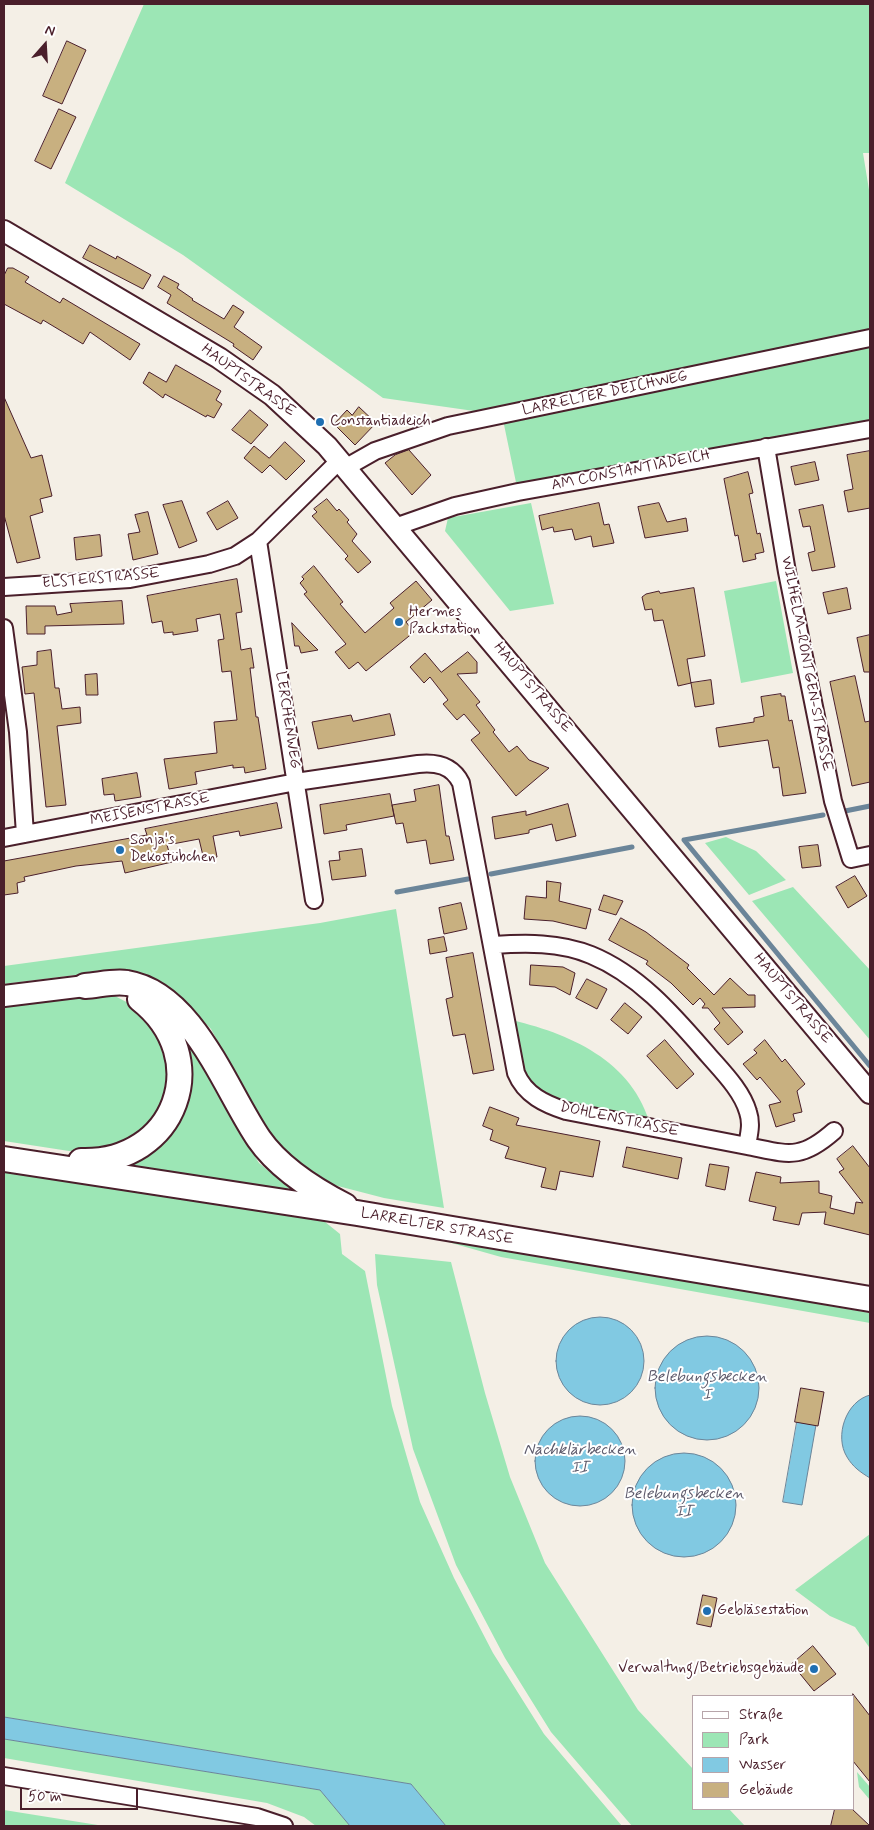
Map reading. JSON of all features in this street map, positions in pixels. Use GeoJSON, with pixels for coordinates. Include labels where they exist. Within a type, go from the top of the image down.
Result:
{"type":"FeatureCollection","features":[{"type":"Feature","properties":{"kind":"main road"},"geometry":{"type":"LineString","coordinates":[[85,986],[127,983],[146,990],[169,1006],[202,1042],[248,1122],[274,1157],[319,1192],[358,1213]]}},
{"type":"Feature","properties":{"kind":"main road"},"geometry":{"type":"LineString","coordinates":[[4,1158],[107,1160],[124,1155],[146,1143],[170,1116],[178,1090],[178,1060],[175,1048],[162,1022],[149,1006],[131,994],[120,990],[85,986]]}},
{"type":"Feature","properties":{"kind":"main road","name":"LARRELTER STRASSE"},"geometry":{"type":"LineString","coordinates":[[4,1158],[358,1213],[870,1299]]}},
{"type":"Feature","properties":{"kind":"street","name":"HAUPTSTRASSE"},"geometry":{"type":"LineString","coordinates":[[4,231],[188,338],[246,376],[292,412],[342,464],[396,526],[870,1092]]}},
{"type":"Feature","properties":{"kind":"street","name":"LARRELTER DEICHWEG"},"geometry":{"type":"LineString","coordinates":[[342,464],[448,426],[870,338]]}},
{"type":"Feature","properties":{"kind":"street","name":"AM CONSTANTIADEICH"},"geometry":{"type":"LineString","coordinates":[[396,526],[455,506],[870,429]]}},
{"type":"Feature","properties":{"kind":"street","name":"WILHELM-RÖNTGEN-STRASSE"},"geometry":{"type":"LineString","coordinates":[[766,447],[787,572],[833,801],[851,859],[870,855]]}},
{"type":"Feature","properties":{"kind":"street","name":"ELSTERSTRASSE"},"geometry":{"type":"LineString","coordinates":[[4,587],[101,582],[154,576],[209,564],[235,556],[258,540],[342,464]]}},
{"type":"Feature","properties":{"kind":"street","name":"LERCHENWEG"},"geometry":{"type":"LineString","coordinates":[[258,540],[314,900]]}},
{"type":"Feature","properties":{"kind":"street"},"geometry":{"type":"LineString","coordinates":[[4,628],[18,732],[26,834]]}},
{"type":"Feature","properties":{"kind":"street","name":"DOHLENSTRASSE"},"geometry":{"type":"LineString","coordinates":[[296,782],[430,763],[452,770],[461,783],[516,1073],[519,1081],[534,1097],[566,1111],[795,1154],[812,1148],[834,1131]]}},
{"type":"Feature","properties":{"kind":"street","name":"MEISENSTRASSE"},"geometry":{"type":"LineString","coordinates":[[4,838],[296,782]]}},
{"type":"Feature","properties":{"kind":"street"},"geometry":{"type":"LineString","coordinates":[[493,945],[537,943],[569,949],[606,962],[638,983],[680,1023],[744,1103],[751,1124],[747,1146]]}},
{"type":"Feature","properties":{"kind":"street"},"geometry":{"type":"LineString","coordinates":[[4,996],[85,986]]}},
{"type":"Feature","properties":{"kind":"street"},"geometry":{"type":"LineString","coordinates":[[4,1776],[257,1817],[284,1826]]}},
{"type":"Feature","properties":{"kind":"green space"},"geometry":{"type":"Polygon","coordinates":[[[144,4],[870,4],[870,153],[863,153],[870,196],[870,429],[518,492],[502,415],[383,398],[183,255],[65,183],[144,4]]]}},
{"type":"Feature","properties":{"kind":"green space"},"geometry":{"type":"Polygon","coordinates":[[[531,503],[554,604],[510,611],[445,531],[448,518],[531,503]]]}},
{"type":"Feature","properties":{"kind":"green space"},"geometry":{"type":"Polygon","coordinates":[[[776,581],[793,673],[741,683],[724,591],[776,581]]]}},
{"type":"Feature","properties":{"kind":"green space"},"geometry":{"type":"Polygon","coordinates":[[[726,837],[756,851],[786,880],[749,895],[705,843],[726,837]]]}},
{"type":"Feature","properties":{"kind":"green space"},"geometry":{"type":"Polygon","coordinates":[[[793,887],[870,970],[870,1040],[752,901],[793,887]]]}},
{"type":"Feature","properties":{"kind":"green space"},"geometry":{"type":"Polygon","coordinates":[[[396,909],[444,1208],[384,1198],[334,1185],[287,1157],[255,1111],[211,1029],[174,992],[134,972],[100,972],[4,984],[4,966],[320,923],[396,909]]]}},
{"type":"Feature","properties":{"kind":"green space"},"geometry":{"type":"Polygon","coordinates":[[[111,994],[140,1009],[162,1036],[168,1076],[164,1102],[138,1136],[104,1151],[69,1151],[4,1141],[4,1007],[111,994]]]}},
{"type":"Feature","properties":{"kind":"green space"},"geometry":{"type":"Polygon","coordinates":[[[507,1019],[553,1032],[596,1053],[614,1067],[630,1084],[642,1104],[651,1127],[566,1111],[526,1090],[507,1019]]]}},
{"type":"Feature","properties":{"kind":"green space"},"geometry":{"type":"Polygon","coordinates":[[[178,1023],[206,1066],[229,1115],[259,1163],[296,1194],[125,1168],[157,1147],[184,1114],[192,1067],[178,1023]]]}},
{"type":"Feature","properties":{"kind":"green space"},"geometry":{"type":"Polygon","coordinates":[[[4,1159],[304,1205],[340,1234],[342,1254],[365,1271],[392,1406],[420,1502],[454,1578],[493,1653],[544,1734],[622,1826],[446,1826],[411,1784],[4,1717],[4,1159]]]}},
{"type":"Feature","properties":{"kind":"green space"},"geometry":{"type":"Polygon","coordinates":[[[449,1238],[870,1313],[870,1323],[501,1257],[448,1242],[449,1238]]]}},
{"type":"Feature","properties":{"kind":"green space"},"geometry":{"type":"Polygon","coordinates":[[[375,1254],[451,1262],[485,1393],[510,1477],[545,1563],[638,1710],[692,1768],[692,1810],[730,1810],[745,1826],[632,1826],[551,1732],[505,1658],[456,1565],[413,1449],[377,1285],[375,1254]]]}},
{"type":"Feature","properties":{"kind":"green space"},"geometry":{"type":"Polygon","coordinates":[[[870,1534],[870,1677],[869,1647],[855,1627],[830,1616],[795,1590],[870,1534]]]}},
{"type":"Feature","properties":{"kind":"green space"},"geometry":{"type":"Polygon","coordinates":[[[4,1739],[320,1790],[350,1826],[316,1826],[304,1817],[267,1803],[4,1758],[4,1739]]]}},
{"type":"Feature","properties":{"kind":"green space"},"geometry":{"type":"Polygon","coordinates":[[[857,1772],[870,1787],[870,1800],[859,1787],[857,1772]]]}},
{"type":"Feature","properties":{"kind":"green space"},"geometry":{"type":"Polygon","coordinates":[[[4,1810],[104,1826],[4,1826],[4,1810]]]}},
{"type":"Feature","properties":{"kind":"water"},"geometry":{"type":"Polygon","coordinates":[[[591,1317],[609,1317],[625,1324],[637,1336],[644,1352],[644,1370],[637,1386],[625,1398],[609,1405],[591,1405],[575,1398],[563,1386],[556,1370],[556,1352],[563,1336],[575,1324],[591,1317]]]}},
{"type":"Feature","properties":{"kind":"water","name":"Belebungsbecken I"},"geometry":{"type":"Polygon","coordinates":[[[707,1336],[727,1339],[744,1351],[756,1368],[759,1388],[756,1408],[744,1425],[727,1437],[707,1440],[687,1437],[670,1425],[658,1408],[655,1388],[658,1368],[670,1351],[687,1339],[707,1336]]]}},
{"type":"Feature","properties":{"kind":"water"},"geometry":{"type":"Polygon","coordinates":[[[870,1395],[870,1478],[849,1461],[843,1449],[842,1430],[854,1404],[870,1395]]]}},
{"type":"Feature","properties":{"kind":"water","name":"Nachklärbecken II"},"geometry":{"type":"Polygon","coordinates":[[[580,1416],[597,1419],[612,1429],[622,1444],[625,1461],[622,1478],[612,1493],[597,1503],[580,1506],[563,1503],[548,1493],[538,1478],[535,1461],[538,1444],[548,1429],[563,1419],[580,1416]]]}},
{"type":"Feature","properties":{"kind":"water"},"geometry":{"type":"Polygon","coordinates":[[[797,1422],[816,1425],[802,1505],[783,1502],[797,1422]]]}},
{"type":"Feature","properties":{"kind":"water","name":"Belebungsbecken II"},"geometry":{"type":"Polygon","coordinates":[[[684,1453],[704,1457],[721,1468],[732,1485],[736,1505],[732,1525],[721,1542],[704,1553],[684,1557],[664,1553],[647,1542],[636,1525],[632,1505],[636,1485],[647,1468],[664,1457],[684,1453]]]}},
{"type":"Feature","properties":{"kind":"water"},"geometry":{"type":"Polygon","coordinates":[[[4,1717],[411,1784],[446,1826],[350,1826],[320,1790],[4,1739],[4,1717]]]}},
{"type":"Feature","properties":{"kind":"building"},"geometry":{"type":"Polygon","coordinates":[[[67,41],[86,50],[62,104],[43,96],[67,41]]]}},
{"type":"Feature","properties":{"kind":"building"},"geometry":{"type":"Polygon","coordinates":[[[59,109],[76,117],[51,169],[35,161],[59,109]]]}},
{"type":"Feature","properties":{"kind":"building"},"geometry":{"type":"Polygon","coordinates":[[[90,245],[116,259],[117,256],[151,275],[143,289],[83,258],[90,245]]]}},
{"type":"Feature","properties":{"kind":"building"},"geometry":{"type":"Polygon","coordinates":[[[8,268],[13,268],[29,277],[25,282],[60,303],[63,298],[140,344],[130,360],[90,332],[83,344],[43,320],[41,324],[4,304],[4,276],[8,268]]]}},
{"type":"Feature","properties":{"kind":"building"},"geometry":{"type":"Polygon","coordinates":[[[164,276],[179,284],[177,288],[192,300],[224,319],[233,305],[244,312],[234,327],[262,347],[253,360],[233,346],[234,344],[167,303],[171,295],[158,287],[164,276]]]}},
{"type":"Feature","properties":{"kind":"building"},"geometry":{"type":"Polygon","coordinates":[[[176,365],[221,391],[216,400],[222,404],[214,418],[207,415],[206,417],[165,394],[163,398],[143,383],[149,372],[166,382],[176,365]]]}},
{"type":"Feature","properties":{"kind":"building"},"geometry":{"type":"Polygon","coordinates":[[[4,397],[31,458],[42,455],[52,496],[40,499],[43,512],[30,516],[40,558],[17,563],[4,515],[4,397]]]}},
{"type":"Feature","properties":{"kind":"building"},"geometry":{"type":"Polygon","coordinates":[[[359,407],[376,423],[355,445],[334,424],[347,410],[352,415],[359,407]]]}},
{"type":"Feature","properties":{"kind":"building"},"geometry":{"type":"Polygon","coordinates":[[[250,410],[268,425],[251,444],[232,430],[250,410]]]}},
{"type":"Feature","properties":{"kind":"building"},"geometry":{"type":"Polygon","coordinates":[[[285,442],[305,461],[286,480],[270,465],[262,473],[244,458],[254,446],[269,458],[285,442]]]}},
{"type":"Feature","properties":{"kind":"building"},"geometry":{"type":"Polygon","coordinates":[[[409,450],[431,475],[412,495],[385,463],[395,455],[409,450]]]}},
{"type":"Feature","properties":{"kind":"building"},"geometry":{"type":"Polygon","coordinates":[[[870,451],[870,508],[848,512],[844,491],[853,489],[847,455],[870,451]]]}},
{"type":"Feature","properties":{"kind":"building"},"geometry":{"type":"Polygon","coordinates":[[[815,462],[819,480],[795,485],[791,467],[815,462]]]}},
{"type":"Feature","properties":{"kind":"building"},"geometry":{"type":"Polygon","coordinates":[[[748,472],[753,493],[749,494],[757,534],[760,533],[764,552],[755,554],[756,559],[743,562],[738,535],[735,536],[724,479],[748,472]]]}},
{"type":"Feature","properties":{"kind":"building"},"geometry":{"type":"Polygon","coordinates":[[[327,499],[337,511],[339,509],[349,520],[347,522],[357,534],[352,541],[371,562],[358,573],[345,559],[348,556],[312,516],[317,512],[314,509],[327,499]]]}},
{"type":"Feature","properties":{"kind":"building"},"geometry":{"type":"Polygon","coordinates":[[[182,501],[197,541],[179,548],[163,505],[182,501]]]}},
{"type":"Feature","properties":{"kind":"building"},"geometry":{"type":"Polygon","coordinates":[[[228,501],[238,518],[217,530],[207,513],[228,501]]]}},
{"type":"Feature","properties":{"kind":"building"},"geometry":{"type":"Polygon","coordinates":[[[599,503],[604,525],[609,524],[614,543],[593,547],[591,536],[575,540],[572,529],[554,532],[553,527],[542,530],[539,516],[599,503]]]}},
{"type":"Feature","properties":{"kind":"building"},"geometry":{"type":"Polygon","coordinates":[[[659,503],[667,522],[686,518],[688,531],[645,538],[638,507],[659,503]]]}},
{"type":"Feature","properties":{"kind":"building"},"geometry":{"type":"Polygon","coordinates":[[[823,505],[835,567],[812,571],[808,553],[815,551],[810,526],[803,527],[799,510],[823,505]]]}},
{"type":"Feature","properties":{"kind":"building"},"geometry":{"type":"Polygon","coordinates":[[[148,512],[158,554],[133,560],[128,534],[140,532],[135,515],[148,512]]]}},
{"type":"Feature","properties":{"kind":"building"},"geometry":{"type":"Polygon","coordinates":[[[100,535],[102,556],[76,560],[74,538],[100,535]]]}},
{"type":"Feature","properties":{"kind":"building"},"geometry":{"type":"Polygon","coordinates":[[[314,566],[343,602],[340,604],[365,633],[394,608],[390,603],[416,581],[432,600],[406,622],[414,632],[366,671],[358,662],[349,669],[335,652],[346,644],[304,594],[307,592],[300,583],[304,579],[302,577],[314,566]]]}},
{"type":"Feature","properties":{"kind":"building"},"geometry":{"type":"Polygon","coordinates":[[[237,579],[242,612],[236,613],[241,650],[251,648],[254,668],[250,668],[256,717],[258,717],[266,769],[245,773],[244,767],[233,768],[233,765],[195,772],[197,784],[169,789],[164,759],[217,753],[214,722],[237,720],[231,671],[222,672],[218,640],[224,639],[220,614],[196,619],[198,631],[173,635],[173,632],[164,633],[162,621],[152,623],[147,596],[237,579]]]}},
{"type":"Feature","properties":{"kind":"building"},"geometry":{"type":"Polygon","coordinates":[[[694,588],[705,656],[687,659],[691,683],[678,686],[663,620],[654,621],[652,609],[645,610],[642,597],[659,591],[660,593],[694,588]]]}},
{"type":"Feature","properties":{"kind":"building"},"geometry":{"type":"Polygon","coordinates":[[[847,588],[851,609],[828,614],[823,593],[847,588]]]}},
{"type":"Feature","properties":{"kind":"building"},"geometry":{"type":"Polygon","coordinates":[[[122,601],[124,624],[45,626],[45,634],[27,634],[26,606],[55,606],[57,615],[72,612],[70,604],[122,601]]]}},
{"type":"Feature","properties":{"kind":"building"},"geometry":{"type":"Polygon","coordinates":[[[292,623],[318,650],[301,653],[299,646],[295,646],[292,623]]]}},
{"type":"Feature","properties":{"kind":"building"},"geometry":{"type":"Polygon","coordinates":[[[870,635],[870,672],[864,672],[857,638],[870,635]]]}},
{"type":"Feature","properties":{"kind":"building"},"geometry":{"type":"Polygon","coordinates":[[[51,650],[55,688],[59,688],[62,709],[80,707],[81,723],[57,726],[66,805],[46,807],[34,693],[25,694],[22,667],[37,665],[37,652],[51,650]]]}},
{"type":"Feature","properties":{"kind":"building"},"geometry":{"type":"Polygon","coordinates":[[[468,652],[477,662],[477,673],[457,674],[480,702],[476,705],[495,730],[493,732],[509,752],[517,746],[529,760],[549,768],[516,796],[471,740],[480,733],[464,714],[457,720],[443,704],[448,700],[430,677],[424,683],[410,667],[425,653],[441,672],[468,652]]]}},
{"type":"Feature","properties":{"kind":"building"},"geometry":{"type":"Polygon","coordinates":[[[97,674],[98,695],[86,695],[85,675],[97,674]]]}},
{"type":"Feature","properties":{"kind":"building"},"geometry":{"type":"Polygon","coordinates":[[[855,676],[865,722],[870,721],[870,782],[852,786],[830,682],[855,676]]]}},
{"type":"Feature","properties":{"kind":"building"},"geometry":{"type":"Polygon","coordinates":[[[711,680],[714,704],[695,707],[691,683],[711,680]]]}},
{"type":"Feature","properties":{"kind":"building"},"geometry":{"type":"Polygon","coordinates":[[[781,694],[781,696],[785,696],[789,721],[792,720],[806,793],[783,796],[779,767],[773,768],[768,740],[719,747],[716,728],[754,722],[754,718],[764,716],[761,697],[781,694]]]}},
{"type":"Feature","properties":{"kind":"building"},"geometry":{"type":"Polygon","coordinates":[[[390,714],[395,735],[318,749],[312,722],[351,715],[353,721],[390,714]]]}},
{"type":"Feature","properties":{"kind":"building"},"geometry":{"type":"Polygon","coordinates":[[[137,773],[141,797],[115,801],[114,794],[104,795],[102,779],[137,773]]]}},
{"type":"Feature","properties":{"kind":"building"},"geometry":{"type":"Polygon","coordinates":[[[439,785],[446,836],[449,836],[454,860],[430,864],[426,840],[407,843],[403,823],[396,824],[392,805],[416,801],[414,790],[439,785]]]}},
{"type":"Feature","properties":{"kind":"building"},"geometry":{"type":"Polygon","coordinates":[[[390,794],[394,816],[346,825],[347,830],[324,834],[320,805],[390,794]]]}},
{"type":"Feature","properties":{"kind":"building"},"geometry":{"type":"Polygon","coordinates":[[[277,803],[282,828],[240,836],[239,831],[213,836],[217,857],[204,860],[199,839],[167,845],[172,862],[125,873],[122,861],[76,866],[24,877],[25,881],[17,883],[18,893],[4,895],[4,861],[147,835],[145,829],[277,803]]]}},
{"type":"Feature","properties":{"kind":"building"},"geometry":{"type":"Polygon","coordinates":[[[568,804],[576,836],[556,841],[552,824],[529,830],[529,833],[495,839],[492,817],[526,811],[526,815],[568,804]]]}},
{"type":"Feature","properties":{"kind":"building"},"geometry":{"type":"Polygon","coordinates":[[[818,845],[821,866],[802,868],[799,847],[818,845]]]}},
{"type":"Feature","properties":{"kind":"building"},"geometry":{"type":"Polygon","coordinates":[[[362,849],[366,876],[332,880],[329,861],[340,860],[339,852],[362,849]]]}},
{"type":"Feature","properties":{"kind":"building"},"geometry":{"type":"Polygon","coordinates":[[[855,876],[867,896],[848,908],[836,887],[855,876]]]}},
{"type":"Feature","properties":{"kind":"building"},"geometry":{"type":"Polygon","coordinates":[[[547,881],[561,883],[559,901],[591,909],[586,929],[553,921],[524,919],[526,896],[546,898],[547,881]]]}},
{"type":"Feature","properties":{"kind":"building"},"geometry":{"type":"Polygon","coordinates":[[[604,895],[623,901],[616,915],[599,910],[604,895]]]}},
{"type":"Feature","properties":{"kind":"building"},"geometry":{"type":"Polygon","coordinates":[[[461,903],[467,929],[444,934],[439,908],[461,903]]]}},
{"type":"Feature","properties":{"kind":"building"},"geometry":{"type":"Polygon","coordinates":[[[621,918],[646,932],[689,965],[687,968],[714,995],[730,978],[748,995],[755,995],[755,1007],[722,1008],[743,1032],[728,1045],[714,1029],[720,1023],[708,1008],[702,1008],[705,1004],[700,998],[693,1005],[671,983],[646,964],[648,961],[609,940],[621,918]]]}},
{"type":"Feature","properties":{"kind":"building"},"geometry":{"type":"Polygon","coordinates":[[[444,937],[447,951],[430,954],[428,940],[444,937]]]}},
{"type":"Feature","properties":{"kind":"building"},"geometry":{"type":"Polygon","coordinates":[[[473,953],[494,1070],[473,1074],[465,1034],[453,1036],[446,999],[453,997],[446,958],[473,953]]]}},
{"type":"Feature","properties":{"kind":"building"},"geometry":{"type":"Polygon","coordinates":[[[531,965],[563,967],[575,973],[570,995],[555,987],[530,985],[531,965]]]}},
{"type":"Feature","properties":{"kind":"building"},"geometry":{"type":"Polygon","coordinates":[[[587,979],[607,989],[597,1009],[576,998],[587,979]]]}},
{"type":"Feature","properties":{"kind":"building"},"geometry":{"type":"Polygon","coordinates":[[[625,1003],[642,1017],[628,1034],[611,1020],[625,1003]]]}},
{"type":"Feature","properties":{"kind":"building"},"geometry":{"type":"Polygon","coordinates":[[[665,1040],[694,1074],[677,1089],[647,1056],[665,1040]]]}},
{"type":"Feature","properties":{"kind":"building"},"geometry":{"type":"Polygon","coordinates":[[[765,1040],[782,1062],[785,1059],[805,1084],[797,1091],[802,1112],[793,1114],[795,1121],[776,1127],[769,1105],[781,1102],[760,1077],[757,1080],[743,1064],[757,1053],[754,1050],[765,1040]]]}},
{"type":"Feature","properties":{"kind":"building"},"geometry":{"type":"Polygon","coordinates":[[[490,1107],[519,1118],[516,1125],[600,1141],[593,1177],[560,1171],[556,1190],[541,1187],[546,1168],[505,1158],[509,1147],[490,1140],[493,1130],[483,1126],[490,1107]]]}},
{"type":"Feature","properties":{"kind":"building"},"geometry":{"type":"Polygon","coordinates":[[[853,1146],[870,1168],[870,1235],[824,1224],[826,1212],[802,1213],[799,1225],[773,1220],[776,1207],[749,1201],[756,1172],[781,1177],[780,1183],[819,1181],[819,1193],[832,1196],[830,1208],[854,1214],[856,1202],[863,1203],[839,1172],[844,1169],[837,1159],[853,1146]]]}},
{"type":"Feature","properties":{"kind":"building"},"geometry":{"type":"Polygon","coordinates":[[[627,1147],[682,1158],[678,1179],[623,1167],[627,1147]]]}},
{"type":"Feature","properties":{"kind":"building"},"geometry":{"type":"Polygon","coordinates":[[[710,1164],[729,1167],[725,1190],[706,1186],[710,1164]]]}},
{"type":"Feature","properties":{"kind":"building"},"geometry":{"type":"Polygon","coordinates":[[[801,1388],[824,1392],[818,1426],[795,1422],[801,1388]]]}},
{"type":"Feature","properties":{"kind":"building","name":"Gebläsestation"},"geometry":{"type":"Polygon","coordinates":[[[703,1595],[717,1598],[711,1627],[697,1624],[703,1595]]]}},
{"type":"Feature","properties":{"kind":"building","name":"Verwaltung/Betriebsgebäude"},"geometry":{"type":"Polygon","coordinates":[[[813,1646],[836,1674],[814,1691],[792,1664],[813,1646]]]}},
{"type":"Feature","properties":{"kind":"building"},"geometry":{"type":"Polygon","coordinates":[[[854,1695],[870,1716],[870,1782],[854,1762],[854,1695]]]}},
{"type":"Feature","properties":{"kind":"building"},"geometry":{"type":"Polygon","coordinates":[[[835,1810],[853,1810],[870,1826],[831,1826],[835,1810]]]}},
{"type":"Feature","properties":{"kind":"waterway"},"geometry":{"type":"LineString","coordinates":[[845,811],[870,806]]}},
{"type":"Feature","properties":{"kind":"waterway"},"geometry":{"type":"LineString","coordinates":[[823,815],[684,840],[870,1066]]}},
{"type":"Feature","properties":{"kind":"waterway"},"geometry":{"type":"LineString","coordinates":[[491,874],[632,847]]}},
{"type":"Feature","properties":{"kind":"waterway"},"geometry":{"type":"LineString","coordinates":[[397,892],[468,879]]}},
{"type":"Feature","properties":{"kind":"place","name":"Constantiadeich"},"geometry":{"type":"Point","coordinates":[320,422]}},
{"type":"Feature","properties":{"kind":"place","name":"Hermes Packstation"},"geometry":{"type":"Point","coordinates":[399,622]}},
{"type":"Feature","properties":{"kind":"place","name":"Sonja's Dekostübchen"},"geometry":{"type":"Point","coordinates":[120,850]}},
{"type":"Feature","properties":{"kind":"place","name":"Gebläsestation"},"geometry":{"type":"Point","coordinates":[707,1611]}},
{"type":"Feature","properties":{"kind":"place","name":"Verwaltung/Betriebsgebäude"},"geometry":{"type":"Point","coordinates":[814,1669]}}]}
